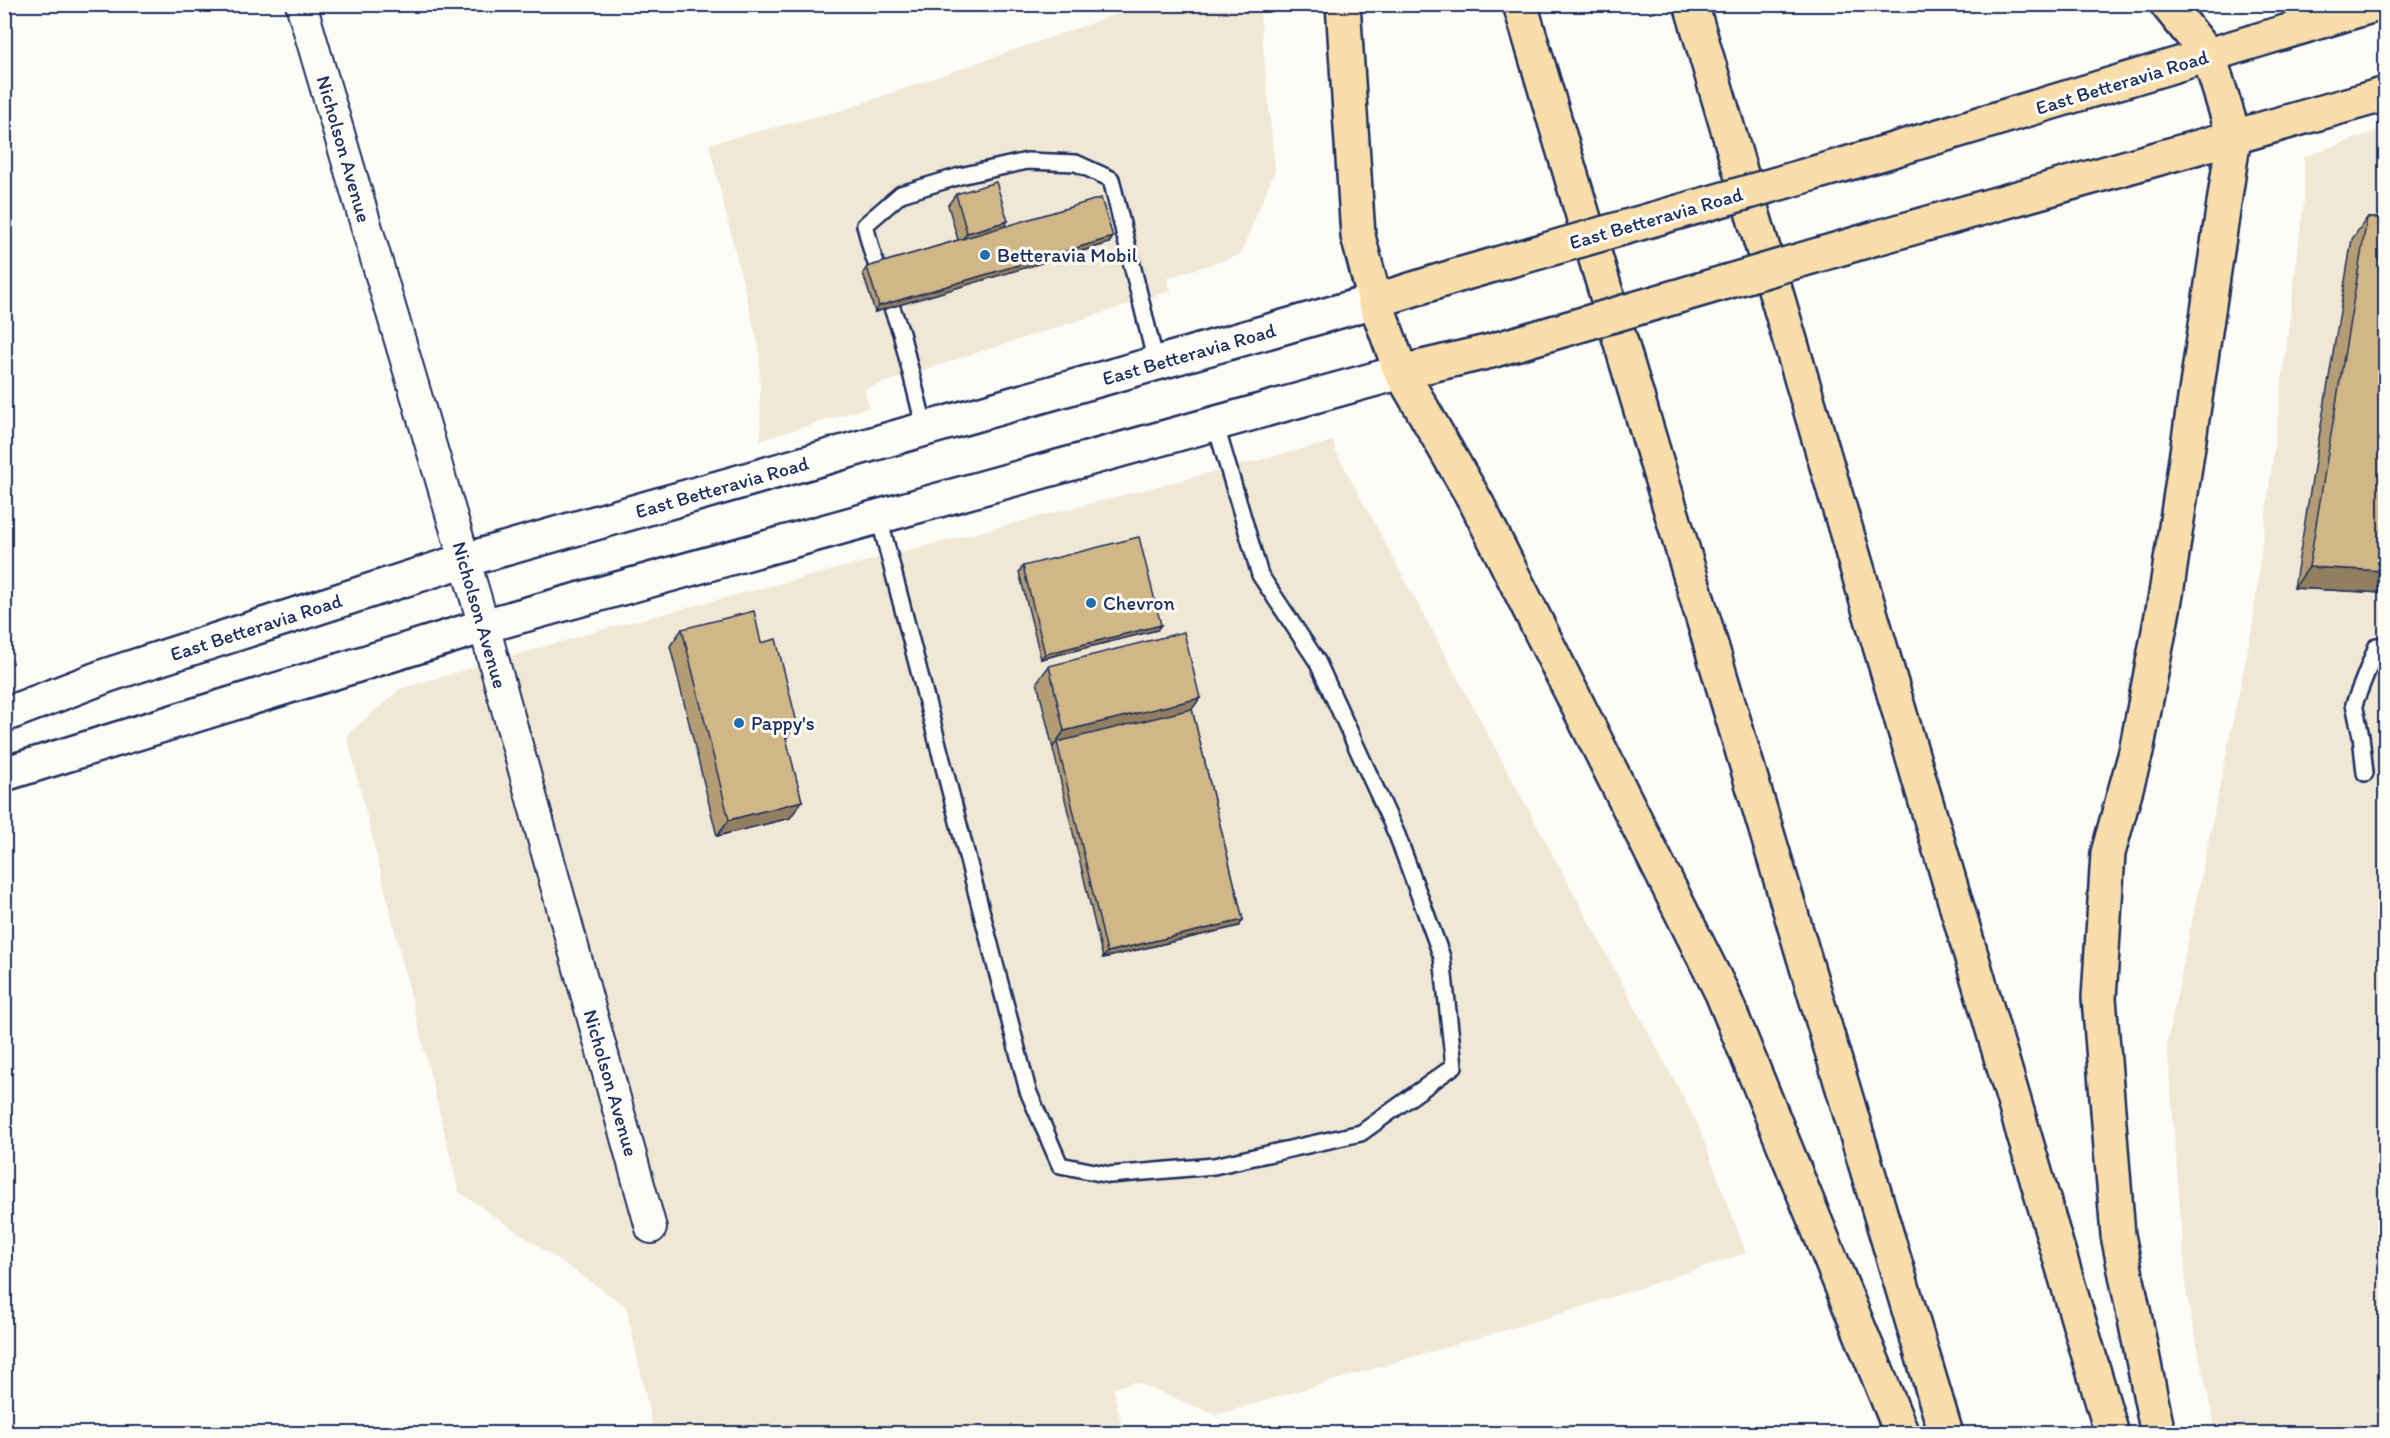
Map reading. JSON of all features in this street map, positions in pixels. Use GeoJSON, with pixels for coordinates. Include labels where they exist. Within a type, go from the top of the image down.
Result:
{"type":"FeatureCollection","features":[{"type":"Feature","properties":{"kind":"highway"},"geometry":{"type":"LineString","coordinates":[[1343,4],[1358,236],[1375,301],[1401,372],[1477,504],[1722,993],[1902,1434]]}},
{"type":"Feature","properties":{"kind":"highway"},"geometry":{"type":"LineString","coordinates":[[1520,4],[1946,1434]]}},
{"type":"Feature","properties":{"kind":"highway"},"geometry":{"type":"LineString","coordinates":[[1691,4],[2112,1434]]}},
{"type":"Feature","properties":{"kind":"highway"},"geometry":{"type":"LineString","coordinates":[[2158,1434],[2118,1235],[2099,998],[2108,853],[2136,752],[2166,594],[2234,136],[2209,56],[2167,4]]}},
{"type":"Feature","properties":{"kind":"highway","name":"East Betteravia Road"},"geometry":{"type":"LineString","coordinates":[[1375,301],[1853,162],[2378,4]]}},
{"type":"Feature","properties":{"kind":"highway"},"geometry":{"type":"LineString","coordinates":[[1401,372],[1491,351],[1876,238],[2385,94]]}},
{"type":"Feature","properties":{"kind":"street","name":"Nicholson Avenue"},"geometry":{"type":"LineString","coordinates":[[301,4],[484,626],[651,1228]]}},
{"type":"Feature","properties":{"kind":"street","name":"East Betteravia Road"},"geometry":{"type":"LineString","coordinates":[[4,715],[108,675],[465,560],[1375,301]]}},
{"type":"Feature","properties":{"kind":"street"},"geometry":{"type":"LineString","coordinates":[[4,774],[484,626],[1401,372]]}},
{"type":"Feature","properties":{"kind":"lane"},"geometry":{"type":"LineString","coordinates":[[925,429],[901,333],[872,252],[865,225],[901,194],[960,176],[1027,161],[1076,163],[1111,179],[1156,363]]}},
{"type":"Feature","properties":{"kind":"lane"},"geometry":{"type":"LineString","coordinates":[[879,516],[1028,1091],[1060,1165],[1110,1175],[1214,1166],[1361,1133],[1454,1066],[1442,957],[1397,835],[1317,661],[1260,575],[1215,423]]}},
{"type":"Feature","properties":{"kind":"lane"},"geometry":{"type":"LineString","coordinates":[[2365,773],[2361,736],[2354,704],[2377,646],[2385,646]]}},
{"type":"Feature","properties":{"kind":"shaded area"},"geometry":{"type":"Polygon","coordinates":[[[1143,5],[1259,5],[1275,170],[1240,255],[1167,278],[1171,291],[864,389],[869,407],[761,440],[759,348],[709,144],[843,110],[1143,5]]]}},
{"type":"Feature","properties":{"kind":"shaded area"},"geometry":{"type":"Polygon","coordinates":[[[2385,128],[2385,1433],[2216,1433],[2187,1297],[2167,1043],[2252,629],[2304,201],[2304,157],[2385,128]]]}},
{"type":"Feature","properties":{"kind":"shaded area"},"geometry":{"type":"Polygon","coordinates":[[[1333,441],[1335,450],[1697,1123],[1746,1253],[1566,1312],[1216,1415],[1135,1382],[1113,1388],[1123,1433],[982,1434],[979,1430],[964,1434],[654,1433],[626,1306],[459,1192],[347,735],[400,689],[608,628],[1333,441]]]}},
{"type":"Feature","properties":{"kind":"building"},"geometry":{"type":"Polygon","coordinates":[[[996,182],[1008,221],[967,233],[956,194],[996,182]]]}},
{"type":"Feature","properties":{"kind":"building"},"geometry":{"type":"Polygon","coordinates":[[[1101,198],[1113,237],[879,306],[867,267],[1101,198]]]}},
{"type":"Feature","properties":{"kind":"building"},"geometry":{"type":"Polygon","coordinates":[[[2367,218],[2385,218],[2385,571],[2309,567],[2367,218]]]}},
{"type":"Feature","properties":{"kind":"building"},"geometry":{"type":"Polygon","coordinates":[[[1139,537],[1161,625],[1045,654],[1023,566],[1139,537]]]}},
{"type":"Feature","properties":{"kind":"building"},"geometry":{"type":"Polygon","coordinates":[[[754,611],[761,643],[776,639],[797,723],[783,726],[802,801],[729,820],[682,629],[754,611]]]}},
{"type":"Feature","properties":{"kind":"building"},"geometry":{"type":"Polygon","coordinates":[[[1184,632],[1200,698],[1064,731],[1049,666],[1184,632]]]}},
{"type":"Feature","properties":{"kind":"building"},"geometry":{"type":"Polygon","coordinates":[[[1192,709],[1243,920],[1107,952],[1057,742],[1192,709]]]}},
{"type":"Feature","properties":{"kind":"place","name":"Betteravia Mobil"},"geometry":{"type":"Point","coordinates":[985,255]}},
{"type":"Feature","properties":{"kind":"place","name":"Chevron"},"geometry":{"type":"Point","coordinates":[1091,603]}},
{"type":"Feature","properties":{"kind":"place","name":"Pappy's"},"geometry":{"type":"Point","coordinates":[739,723]}}]}
